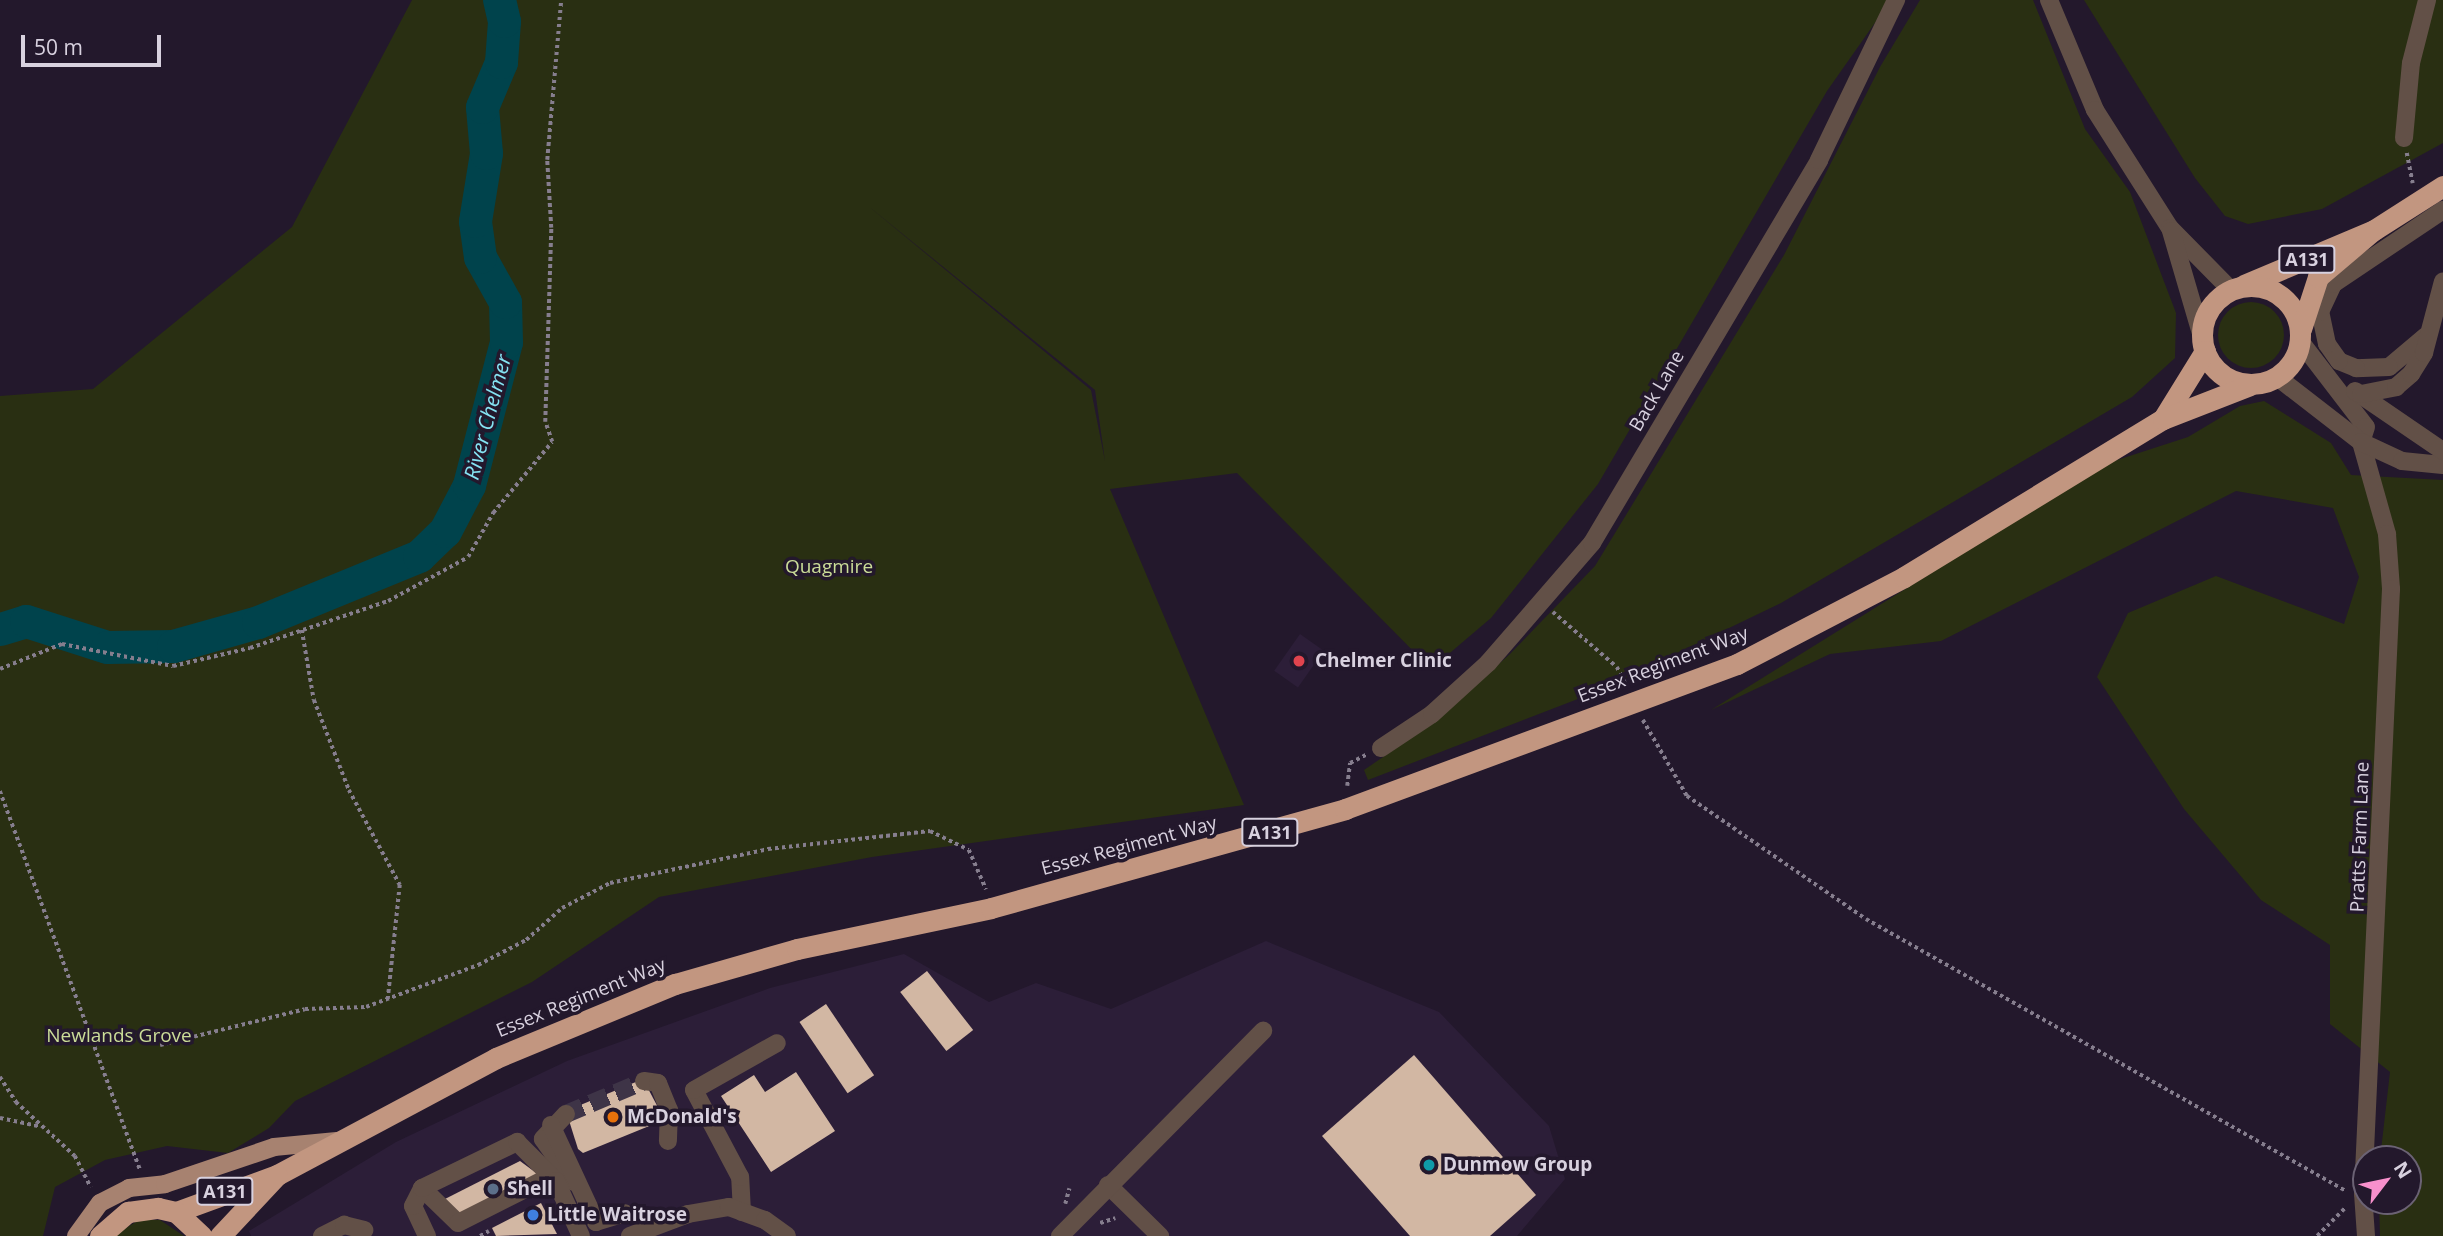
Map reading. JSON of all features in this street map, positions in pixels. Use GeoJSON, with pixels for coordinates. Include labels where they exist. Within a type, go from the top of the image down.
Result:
{"type":"FeatureCollection","features":[{"type":"Feature","properties":{"kind":"highway","name":"A131"},"geometry":{"type":"LineString","coordinates":[[2300,336],[2318,278],[2374,230],[2443,186]]}},
{"type":"Feature","properties":{"kind":"highway","name":"A131"},"geometry":{"type":"LineString","coordinates":[[2235,288],[2374,230]]}},
{"type":"Feature","properties":{"kind":"highway"},"geometry":{"type":"LineString","coordinates":[[2235,288],[2276,292],[2292,306],[2300,336],[2291,365],[2277,377],[2250,385],[2218,372],[2203,344],[2207,312],[2235,288]]}},
{"type":"Feature","properties":{"kind":"highway","name":"Essex Regiment Way"},"geometry":{"type":"LineString","coordinates":[[2163,419],[2203,344]]}},
{"type":"Feature","properties":{"kind":"highway","name":"Essex Regiment Way"},"geometry":{"type":"LineString","coordinates":[[176,1212],[277,1175],[496,1058],[675,984],[797,949],[991,908],[1345,809],[1737,664],[1892,583],[2163,419],[2250,385]]}},
{"type":"Feature","properties":{"kind":"highway","name":"Essex Regiment Way"},"geometry":{"type":"LineString","coordinates":[[220,1236],[277,1175]]}},
{"type":"Feature","properties":{"kind":"highway"},"geometry":{"type":"LineString","coordinates":[[100,1236],[128,1212],[158,1208],[176,1212],[202,1236]]}},
{"type":"Feature","properties":{"kind":"main road"},"geometry":{"type":"LineString","coordinates":[[76,1236],[100,1203],[146,1186],[275,1147],[337,1141]]}},
{"type":"Feature","properties":{"kind":"street","name":"Back Lane"},"geometry":{"type":"LineString","coordinates":[[1381,748],[1432,714],[1543,604],[1592,543],[1819,160],[1896,0]]}},
{"type":"Feature","properties":{"kind":"street"},"geometry":{"type":"LineString","coordinates":[[2049,0],[2095,110],[2170,228],[2235,288]]}},
{"type":"Feature","properties":{"kind":"street"},"geometry":{"type":"LineString","coordinates":[[2404,138],[2411,62],[2427,0]]}},
{"type":"Feature","properties":{"kind":"street"},"geometry":{"type":"LineString","coordinates":[[2426,336],[2389,367],[2356,368],[2339,361],[2327,344],[2320,312],[2333,284],[2443,210]]}},
{"type":"Feature","properties":{"kind":"street"},"geometry":{"type":"LineString","coordinates":[[2170,228],[2203,344]]}},
{"type":"Feature","properties":{"kind":"street"},"geometry":{"type":"LineString","coordinates":[[2361,394],[2396,387],[2411,374],[2443,281]]}},
{"type":"Feature","properties":{"kind":"street","name":"Pratts Farm Lane"},"geometry":{"type":"LineString","coordinates":[[2300,336],[2325,380],[2362,418],[2366,427],[2361,442],[2387,534],[2391,589],[2365,1145]]}},
{"type":"Feature","properties":{"kind":"street"},"geometry":{"type":"LineString","coordinates":[[2277,377],[2361,442],[2402,461],[2443,465]]}},
{"type":"Feature","properties":{"kind":"street"},"geometry":{"type":"LineString","coordinates":[[2325,380],[2361,394],[2443,451]]}},
{"type":"Feature","properties":{"kind":"street"},"geometry":{"type":"LineString","coordinates":[[1060,1236],[1263,1031]]}},
{"type":"Feature","properties":{"kind":"street"},"geometry":{"type":"LineString","coordinates":[[742,1212],[740,1177],[694,1090],[777,1043]]}},
{"type":"Feature","properties":{"kind":"street"},"geometry":{"type":"LineString","coordinates":[[644,1081],[652,1079],[669,1110],[668,1140]]}},
{"type":"Feature","properties":{"kind":"street"},"geometry":{"type":"LineString","coordinates":[[566,1114],[551,1125],[543,1139],[561,1171],[576,1184],[596,1222],[625,1213]]}},
{"type":"Feature","properties":{"kind":"street"},"geometry":{"type":"LineString","coordinates":[[427,1236],[413,1206],[422,1188],[517,1142],[551,1176],[580,1236]]}},
{"type":"Feature","properties":{"kind":"street"},"geometry":{"type":"LineString","coordinates":[[422,1188],[458,1223],[551,1176]]}},
{"type":"Feature","properties":{"kind":"street"},"geometry":{"type":"LineString","coordinates":[[1111,1182],[1160,1236]]}},
{"type":"Feature","properties":{"kind":"street"},"geometry":{"type":"LineString","coordinates":[[630,1236],[655,1232],[688,1214],[729,1207],[787,1236]]}},
{"type":"Feature","properties":{"kind":"street","name":"Pratts Farm Lane"},"geometry":{"type":"LineString","coordinates":[[2365,1215],[2366,1236]]}},
{"type":"Feature","properties":{"kind":"street"},"geometry":{"type":"LineString","coordinates":[[322,1236],[344,1226],[364,1230]]}},
{"type":"Feature","properties":{"kind":"path"},"geometry":{"type":"LineString","coordinates":[[0,669],[62,644],[173,666],[302,631],[388,601],[468,556],[493,513],[552,442],[545,422],[551,228],[547,160],[561,0]]}},
{"type":"Feature","properties":{"kind":"path"},"geometry":{"type":"LineString","coordinates":[[2404,138],[2416,202]]}},
{"type":"Feature","properties":{"kind":"path"},"geometry":{"type":"LineString","coordinates":[[1543,604],[1617,667],[1687,796],[1866,919],[2352,1192]]}},
{"type":"Feature","properties":{"kind":"path"},"geometry":{"type":"LineString","coordinates":[[302,631],[314,700],[349,790],[400,885],[388,999]]}},
{"type":"Feature","properties":{"kind":"path"},"geometry":{"type":"LineString","coordinates":[[1345,809],[1350,763],[1381,748]]}},
{"type":"Feature","properties":{"kind":"path"},"geometry":{"type":"LineString","coordinates":[[0,791],[146,1186]]}},
{"type":"Feature","properties":{"kind":"path"},"geometry":{"type":"LineString","coordinates":[[160,1045],[256,1019],[305,1009],[366,1007],[490,959],[526,940],[562,908],[610,883],[795,844],[930,831],[953,839],[978,862],[991,908]]}},
{"type":"Feature","properties":{"kind":"path"},"geometry":{"type":"LineString","coordinates":[[0,1077],[41,1128],[75,1156],[100,1203]]}},
{"type":"Feature","properties":{"kind":"path"},"geometry":{"type":"LineString","coordinates":[[0,1118],[41,1128]]}},
{"type":"Feature","properties":{"kind":"path"},"geometry":{"type":"LineString","coordinates":[[2317,1236],[2352,1203]]}},
{"type":"Feature","properties":{"kind":"path"},"geometry":{"type":"LineString","coordinates":[[1092,1228],[1114,1217],[1123,1223]]}},
{"type":"Feature","properties":{"kind":"path"},"geometry":{"type":"LineString","coordinates":[[480,1236],[489,1231]]}},
{"type":"Feature","properties":{"kind":"shaded area","name":"Chelmer Clinic"},"geometry":{"type":"Polygon","coordinates":[[[1300,634],[1324,651],[1298,687],[1274,671],[1300,634]]]}},
{"type":"Feature","properties":{"kind":"shaded area"},"geometry":{"type":"Polygon","coordinates":[[[1266,941],[1439,1012],[1549,1126],[1565,1179],[1517,1236],[251,1236],[249,1231],[396,1142],[567,1061],[770,988],[904,954],[989,1002],[1036,983],[1111,1009],[1266,941]]]}},
{"type":"Feature","properties":{"kind":"green space"},"geometry":{"type":"Polygon","coordinates":[[[412,0],[1891,0],[1827,91],[1598,484],[1491,618],[1431,669],[1237,473],[1110,489],[1244,805],[872,857],[659,897],[532,982],[295,1101],[269,1128],[228,1153],[167,1146],[105,1160],[55,1187],[43,1236],[0,1236],[0,396],[93,389],[292,227],[412,0]],[[867,205],[1091,390],[1105,461],[1095,390],[867,205]]]}},
{"type":"Feature","properties":{"kind":"green space"},"geometry":{"type":"Polygon","coordinates":[[[1920,0],[2033,0],[2085,129],[2130,192],[2176,313],[2175,358],[2132,397],[1781,603],[1596,692],[1368,780],[1364,770],[1430,725],[1510,654],[1595,566],[1784,255],[1880,67],[1920,0]]]}},
{"type":"Feature","properties":{"kind":"green space"},"geometry":{"type":"Polygon","coordinates":[[[2084,0],[2443,0],[2443,143],[2322,209],[2248,224],[2225,216],[2195,178],[2084,0]]]}},
{"type":"Feature","properties":{"kind":"green space"},"geometry":{"type":"Polygon","coordinates":[[[2244,302],[2258,302],[2270,307],[2279,316],[2284,335],[2282,348],[2275,359],[2258,368],[2244,368],[2232,363],[2223,354],[2218,342],[2218,328],[2223,316],[2232,307],[2244,302]]]}},
{"type":"Feature","properties":{"kind":"green space"},"geometry":{"type":"Polygon","coordinates":[[[2264,401],[2331,443],[2351,475],[2443,480],[2443,1236],[2380,1236],[2379,1215],[2422,1215],[2422,1145],[2382,1145],[2390,1072],[2330,1024],[2330,945],[2261,900],[2184,809],[2097,677],[2128,613],[2216,576],[2344,624],[2359,577],[2333,508],[2236,491],[1941,641],[1830,654],[1711,710],[2108,463],[2188,437],[2240,406],[2264,401]]]}},
{"type":"Feature","properties":{"kind":"green space"},"geometry":{"type":"Polygon","coordinates":[[[139,1220],[160,1220],[184,1236],[113,1236],[139,1220]]]}},
{"type":"Feature","properties":{"kind":"building"},"geometry":{"type":"Polygon","coordinates":[[[927,971],[973,1030],[946,1051],[900,992],[927,971]]]}},
{"type":"Feature","properties":{"kind":"building"},"geometry":{"type":"Polygon","coordinates":[[[826,1004],[874,1075],[848,1093],[799,1022],[826,1004]]]}},
{"type":"Feature","properties":{"kind":"building","name":"Dunmow Group"},"geometry":{"type":"Polygon","coordinates":[[[1414,1055],[1536,1195],[1490,1236],[1410,1236],[1322,1136],[1414,1055]]]}},
{"type":"Feature","properties":{"kind":"building"},"geometry":{"type":"Polygon","coordinates":[[[796,1072],[835,1131],[771,1172],[721,1096],[754,1075],[765,1092],[796,1072]]]}},
{"type":"Feature","properties":{"kind":"building","name":"McDonald's"},"geometry":{"type":"Polygon","coordinates":[[[643,1079],[662,1115],[659,1122],[583,1153],[578,1149],[566,1111],[643,1079]]]}},
{"type":"Feature","properties":{"kind":"building","name":"Shell"},"geometry":{"type":"Polygon","coordinates":[[[520,1161],[543,1178],[463,1219],[443,1200],[520,1161]]]}},
{"type":"Feature","properties":{"kind":"building","name":"Little Waitrose"},"geometry":{"type":"Polygon","coordinates":[[[541,1203],[557,1234],[496,1236],[492,1228],[541,1203]]]}},
{"type":"Feature","properties":{"kind":"waterway","name":"River Chelmer"},"geometry":{"type":"LineString","coordinates":[[0,629],[26,621],[107,647],[173,646],[258,622],[419,556],[445,531],[469,485],[506,342],[505,302],[480,257],[475,221],[486,153],[482,107],[501,62],[504,21],[499,0]]}},
{"type":"Feature","properties":{"kind":"tunnel"},"geometry":{"type":"LineString","coordinates":[[566,1114],[644,1081]]}},
{"type":"Feature","properties":{"kind":"place","name":"Chelmer Clinic"},"geometry":{"type":"Point","coordinates":[1299,661]}},
{"type":"Feature","properties":{"kind":"place","name":"McDonald's"},"geometry":{"type":"Point","coordinates":[613,1117]}},
{"type":"Feature","properties":{"kind":"place","name":"Dunmow Group"},"geometry":{"type":"Point","coordinates":[1429,1165]}},
{"type":"Feature","properties":{"kind":"place","name":"Shell"},"geometry":{"type":"Point","coordinates":[493,1189]}},
{"type":"Feature","properties":{"kind":"place","name":"Little Waitrose"},"geometry":{"type":"Point","coordinates":[533,1215]}},
{"type":"Feature","properties":{"kind":"park label","name":"Quagmire"},"geometry":{"type":"Point","coordinates":[829,567]}},
{"type":"Feature","properties":{"kind":"park label","name":"Newlands Grove"},"geometry":{"type":"Point","coordinates":[119,1036]}}]}
